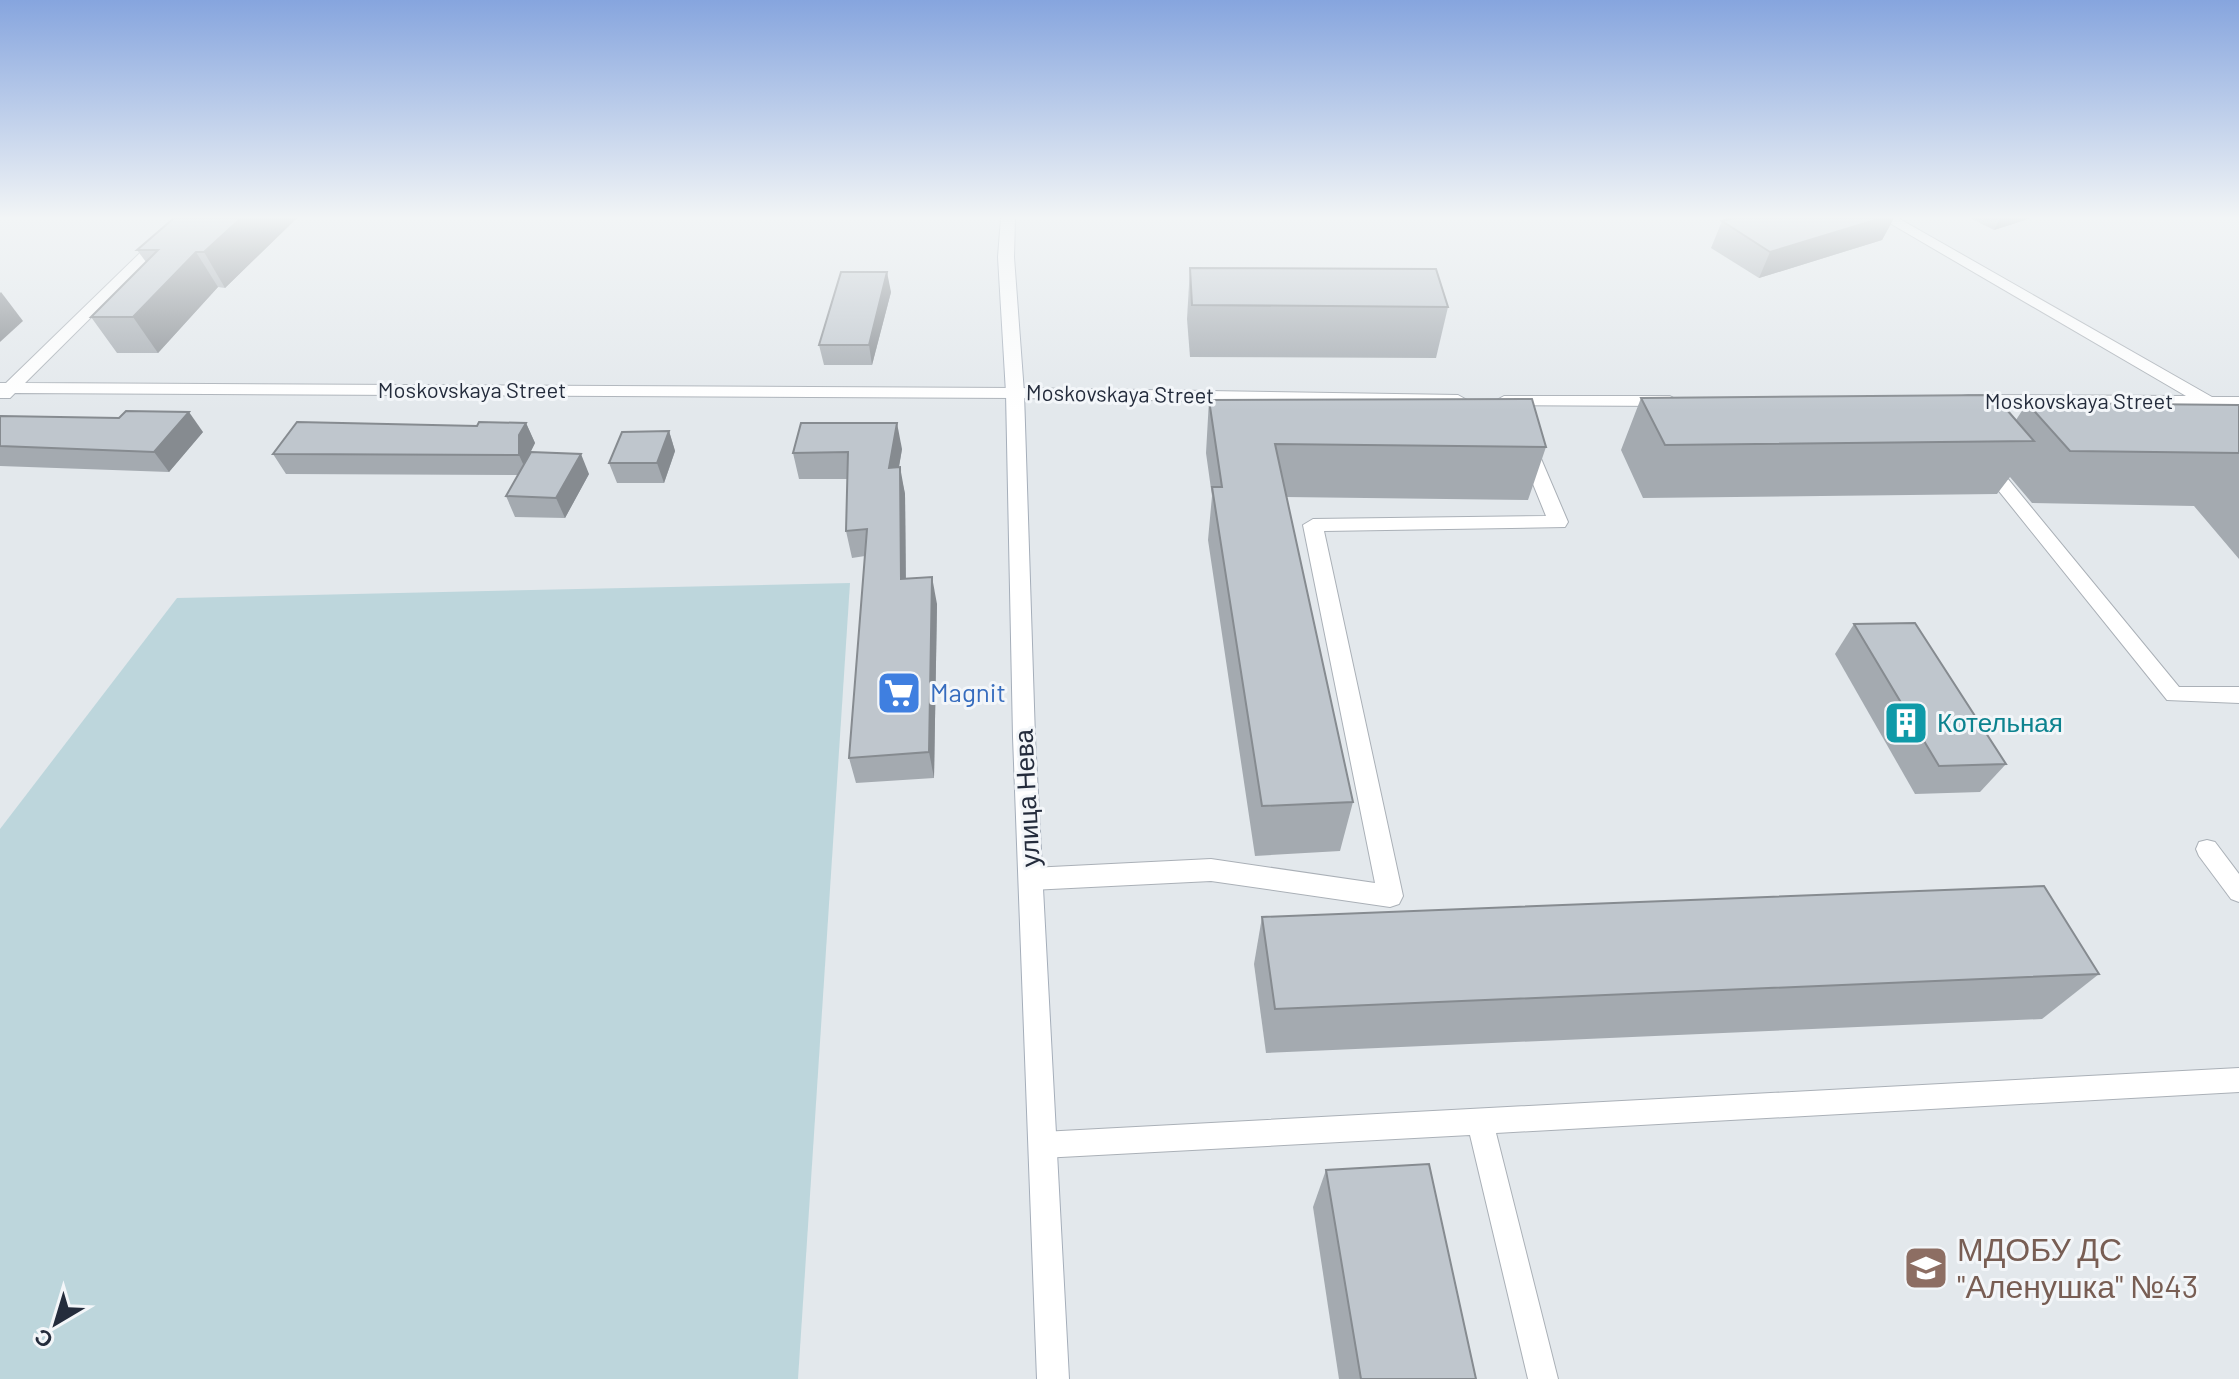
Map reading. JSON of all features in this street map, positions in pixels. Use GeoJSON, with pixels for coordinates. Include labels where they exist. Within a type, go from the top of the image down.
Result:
{"type":"FeatureCollection","features":[{"type":"Feature","properties":{"kind":"street"},"geometry":{"type":"LineString","coordinates":[[3,391],[117,282]]}},
{"type":"Feature","properties":{"kind":"street","name":"улица Нева"},"geometry":{"type":"LineString","coordinates":[[1008,282],[1015,393],[1024,737],[1053,1379]]}},
{"type":"Feature","properties":{"kind":"street"},"geometry":{"type":"LineString","coordinates":[[2000,282],[2207,401],[2239,425]]}},
{"type":"Feature","properties":{"kind":"street","name":"Moskovskaya Street"},"geometry":{"type":"LineString","coordinates":[[3,391],[1015,393],[1682,401]]}},
{"type":"Feature","properties":{"kind":"street","name":"Moskovskaya Street"},"geometry":{"type":"LineString","coordinates":[[1949,400],[2239,402]]}},
{"type":"Feature","properties":{"kind":"street"},"geometry":{"type":"LineString","coordinates":[[1031,879],[1211,870],[1390,896],[1313,525],[1558,522],[1493,401]]}},
{"type":"Feature","properties":{"kind":"lane"},"geometry":{"type":"LineString","coordinates":[[1974,449],[2174,695],[2239,695]]}},
{"type":"Feature","properties":{"kind":"lane"},"geometry":{"type":"LineString","coordinates":[[2207,849],[2239,892]]}},
{"type":"Feature","properties":{"kind":"lane"},"geometry":{"type":"LineString","coordinates":[[1042,1145],[2239,1080]]}},
{"type":"Feature","properties":{"kind":"lane"},"geometry":{"type":"LineString","coordinates":[[1480,1122],[1543,1379]]}},
{"type":"Feature","properties":{"kind":"shaded area"},"geometry":{"type":"Polygon","coordinates":[[[850,583],[798,1379],[0,1379],[0,829],[177,598],[850,583]]]}},
{"type":"Feature","properties":{"kind":"building"},"geometry":{"type":"Polygon","coordinates":[[[126,282],[167,282],[133,317],[91,317],[126,282]]]}},
{"type":"Feature","properties":{"kind":"building"},"geometry":{"type":"Polygon","coordinates":[[[838,282],[884,282],[869,345],[819,345],[838,282]]]}},
{"type":"Feature","properties":{"kind":"building"},"geometry":{"type":"Polygon","coordinates":[[[1191,282],[1440,282],[1448,307],[1192,305],[1191,282]]]}},
{"type":"Feature","properties":{"kind":"building"},"geometry":{"type":"Polygon","coordinates":[[[1994,395],[2034,441],[1665,445],[1641,398],[1994,395]]]}},
{"type":"Feature","properties":{"kind":"building"},"geometry":{"type":"Polygon","coordinates":[[[1532,399],[1546,447],[1275,444],[1353,802],[1262,806],[1212,487],[1222,487],[1209,400],[1532,399]]]}},
{"type":"Feature","properties":{"kind":"building"},"geometry":{"type":"Polygon","coordinates":[[[2027,403],[2239,405],[2239,453],[2070,451],[2027,403]]]}},
{"type":"Feature","properties":{"kind":"building"},"geometry":{"type":"Polygon","coordinates":[[[126,411],[189,412],[154,452],[0,446],[0,416],[119,418],[126,411]]]}},
{"type":"Feature","properties":{"kind":"building"},"geometry":{"type":"Polygon","coordinates":[[[297,422],[477,426],[479,422],[526,423],[519,435],[519,455],[273,454],[297,422]]]}},
{"type":"Feature","properties":{"kind":"building"},"geometry":{"type":"Polygon","coordinates":[[[801,423],[897,423],[889,468],[900,467],[901,579],[932,577],[929,752],[849,758],[867,529],[846,531],[848,452],[793,453],[801,423]]]}},
{"type":"Feature","properties":{"kind":"building"},"geometry":{"type":"Polygon","coordinates":[[[669,431],[657,463],[609,463],[622,432],[669,431]]]}},
{"type":"Feature","properties":{"kind":"building"},"geometry":{"type":"Polygon","coordinates":[[[531,452],[581,454],[556,498],[506,496],[531,452]]]}},
{"type":"Feature","properties":{"kind":"building"},"geometry":{"type":"Polygon","coordinates":[[[1915,623],[2006,764],[1939,766],[1854,624],[1915,623]]]}},
{"type":"Feature","properties":{"kind":"building"},"geometry":{"type":"Polygon","coordinates":[[[2044,886],[2099,974],[1275,1009],[1262,917],[2044,886]]]}},
{"type":"Feature","properties":{"kind":"building"},"geometry":{"type":"Polygon","coordinates":[[[1429,1164],[1476,1379],[1361,1379],[1326,1170],[1429,1164]]]}},
{"type":"Feature","properties":{"kind":"place","name":"Magnit"},"geometry":{"type":"Point","coordinates":[899,693]}},
{"type":"Feature","properties":{"kind":"place","name":"Котельная"},"geometry":{"type":"Point","coordinates":[1906,723]}},
{"type":"Feature","properties":{"kind":"place","name":"МДОБУ ДС \"Аленушка\" №43"},"geometry":{"type":"Point","coordinates":[1926,1268]}}]}
